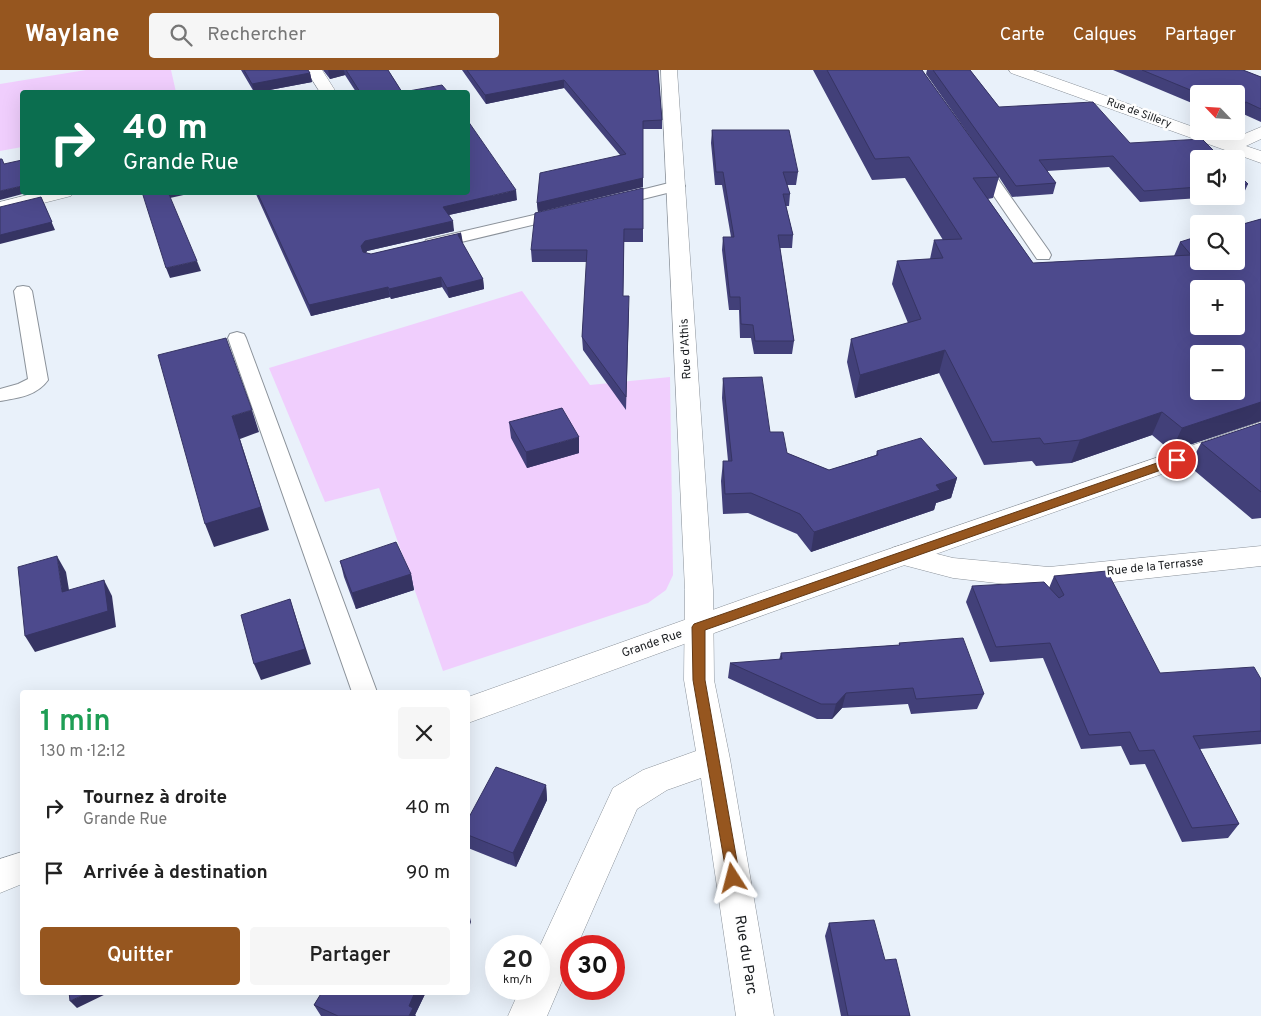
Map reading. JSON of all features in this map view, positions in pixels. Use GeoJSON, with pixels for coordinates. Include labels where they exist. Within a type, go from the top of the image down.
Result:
{"type":"FeatureCollection","features":[{"type":"Feature","properties":{"kind":"street"},"geometry":{"type":"LineString","coordinates":[[317,70],[327,90]]}},
{"type":"Feature","properties":{"kind":"street","name":"Rue d'Athis"},"geometry":{"type":"LineString","coordinates":[[669,70],[699,590],[698,627]]}},
{"type":"Feature","properties":{"kind":"street","name":"Rue de Sillery"},"geometry":{"type":"LineString","coordinates":[[1017,70],[1261,157]]}},
{"type":"Feature","properties":{"kind":"street"},"geometry":{"type":"LineString","coordinates":[[1231,146],[1261,132]]}},
{"type":"Feature","properties":{"kind":"street"},"geometry":{"type":"LineString","coordinates":[[0,208],[52,195]]}},
{"type":"Feature","properties":{"kind":"street","name":"Grande Rue"},"geometry":{"type":"LineString","coordinates":[[470,709],[698,627],[1261,430]]}},
{"type":"Feature","properties":{"kind":"street","name":"Rue de la Terrasse"},"geometry":{"type":"LineString","coordinates":[[902,556],[954,568],[1049,578],[1261,556]]}},
{"type":"Feature","properties":{"kind":"street","name":"Rue du Parc"},"geometry":{"type":"LineString","coordinates":[[698,627],[699,680],[714,759],[755,1016]]}},
{"type":"Feature","properties":{"kind":"street"},"geometry":{"type":"LineString","coordinates":[[527,1016],[625,799],[655,780],[714,759]]}},
{"type":"Feature","properties":{"kind":"street"},"geometry":{"type":"LineString","coordinates":[[0,876],[20,869]]}},
{"type":"Feature","properties":{"kind":"lane"},"geometry":{"type":"LineString","coordinates":[[970,150],[1043,255]]}},
{"type":"Feature","properties":{"kind":"lane"},"geometry":{"type":"LineString","coordinates":[[601,204],[677,186]]}},
{"type":"Feature","properties":{"kind":"lane"},"geometry":{"type":"LineString","coordinates":[[421,246],[582,208]]}},
{"type":"Feature","properties":{"kind":"lane"},"geometry":{"type":"LineString","coordinates":[[0,395],[24,390],[38,380],[23,291]]}},
{"type":"Feature","properties":{"kind":"lane"},"geometry":{"type":"LineString","coordinates":[[237,338],[364,690]]}},
{"type":"Feature","properties":{"kind":"shaded area"},"geometry":{"type":"Polygon","coordinates":[[[86,70],[171,70],[176,90],[20,90],[20,147],[0,151],[0,84],[86,70]]]}},
{"type":"Feature","properties":{"kind":"shaded area"},"geometry":{"type":"Polygon","coordinates":[[[522,291],[590,385],[670,377],[673,575],[666,590],[648,603],[443,671],[379,488],[325,502],[269,368],[522,291]]]}},
{"type":"Feature","properties":{"kind":"building"},"geometry":{"type":"Polygon","coordinates":[[[244,70],[308,70],[310,73],[252,84],[244,70]]]}},
{"type":"Feature","properties":{"kind":"building"},"geometry":{"type":"Polygon","coordinates":[[[346,70],[388,70],[401,90],[359,90],[346,70]]]}},
{"type":"Feature","properties":{"kind":"building"},"geometry":{"type":"Polygon","coordinates":[[[467,70],[658,70],[662,120],[643,121],[643,178],[537,203],[540,173],[626,154],[564,80],[485,95],[467,70]]]}},
{"type":"Feature","properties":{"kind":"building"},"geometry":{"type":"Polygon","coordinates":[[[827,70],[922,70],[999,177],[973,178],[1033,263],[1190,255],[1190,270],[1245,270],[1245,223],[1261,219],[1261,402],[1182,428],[1162,412],[1080,440],[1044,444],[1040,438],[992,442],[945,350],[860,375],[851,339],[921,319],[897,261],[943,258],[934,240],[962,239],[909,157],[875,159],[827,70]]]}},
{"type":"Feature","properties":{"kind":"building"},"geometry":{"type":"Polygon","coordinates":[[[933,70],[970,70],[999,107],[1093,102],[1130,143],[1203,140],[1213,150],[1190,150],[1190,188],[1144,191],[1113,156],[1039,160],[1056,183],[1016,186],[933,70]]]}},
{"type":"Feature","properties":{"kind":"building"},"geometry":{"type":"Polygon","coordinates":[[[1142,70],[1243,70],[1261,77],[1261,109],[1245,102],[1245,85],[1190,85],[1190,90],[1142,70]]]}},
{"type":"Feature","properties":{"kind":"building"},"geometry":{"type":"Polygon","coordinates":[[[442,85],[446,90],[414,90],[442,85]]]}},
{"type":"Feature","properties":{"kind":"building"},"geometry":{"type":"Polygon","coordinates":[[[470,124],[516,190],[443,207],[453,221],[365,241],[361,246],[363,252],[371,254],[461,233],[458,235],[483,279],[447,288],[441,277],[309,305],[258,195],[470,195],[470,124]]]}},
{"type":"Feature","properties":{"kind":"building"},"geometry":{"type":"Polygon","coordinates":[[[712,130],[789,130],[798,172],[783,172],[790,194],[783,194],[793,235],[778,235],[794,341],[755,341],[753,325],[741,324],[740,297],[730,297],[723,237],[734,237],[723,172],[716,172],[712,130]]]}},
{"type":"Feature","properties":{"kind":"building"},"geometry":{"type":"Polygon","coordinates":[[[0,159],[2,159],[4,164],[20,160],[20,186],[0,191],[0,159]]]}},
{"type":"Feature","properties":{"kind":"building"},"geometry":{"type":"Polygon","coordinates":[[[643,188],[643,229],[624,229],[623,296],[629,296],[626,397],[582,337],[587,250],[531,250],[535,213],[643,188]]]}},
{"type":"Feature","properties":{"kind":"building"},"geometry":{"type":"Polygon","coordinates":[[[143,195],[169,195],[197,261],[166,268],[143,195]]]}},
{"type":"Feature","properties":{"kind":"building"},"geometry":{"type":"Polygon","coordinates":[[[41,197],[52,222],[0,235],[0,207],[41,197]]]}},
{"type":"Feature","properties":{"kind":"building"},"geometry":{"type":"Polygon","coordinates":[[[1190,239],[1190,254],[1180,242],[1190,239]]]}},
{"type":"Feature","properties":{"kind":"building"},"geometry":{"type":"Polygon","coordinates":[[[226,338],[252,410],[232,416],[261,507],[205,524],[158,355],[226,338]]]}},
{"type":"Feature","properties":{"kind":"building"},"geometry":{"type":"Polygon","coordinates":[[[762,377],[770,432],[783,432],[787,453],[829,470],[878,455],[877,451],[921,438],[957,478],[936,485],[940,490],[814,532],[800,514],[751,493],[725,494],[723,461],[732,461],[723,378],[762,377]]]}},
{"type":"Feature","properties":{"kind":"building"},"geometry":{"type":"Polygon","coordinates":[[[562,408],[579,437],[526,452],[509,422],[562,408]]]}},
{"type":"Feature","properties":{"kind":"building"},"geometry":{"type":"Polygon","coordinates":[[[1261,423],[1261,492],[1201,443],[1261,423]]]}},
{"type":"Feature","properties":{"kind":"building"},"geometry":{"type":"Polygon","coordinates":[[[396,542],[411,574],[352,593],[340,561],[396,542]]]}},
{"type":"Feature","properties":{"kind":"building"},"geometry":{"type":"Polygon","coordinates":[[[57,556],[62,592],[104,580],[108,611],[25,636],[18,567],[57,556]]]}},
{"type":"Feature","properties":{"kind":"building"},"geometry":{"type":"Polygon","coordinates":[[[1107,571],[1160,673],[1254,667],[1261,679],[1261,731],[1193,736],[1239,824],[1192,828],[1154,750],[1139,751],[1130,732],[1089,735],[1050,643],[996,647],[972,586],[1044,582],[1059,598],[1064,595],[1054,576],[1107,571]]]}},
{"type":"Feature","properties":{"kind":"building"},"geometry":{"type":"Polygon","coordinates":[[[290,599],[305,649],[254,664],[241,615],[290,599]]]}},
{"type":"Feature","properties":{"kind":"building"},"geometry":{"type":"Polygon","coordinates":[[[963,638],[984,694],[916,699],[913,688],[846,693],[836,704],[821,704],[730,663],[782,659],[781,653],[900,645],[899,643],[963,638]]]}},
{"type":"Feature","properties":{"kind":"building"},"geometry":{"type":"Polygon","coordinates":[[[496,767],[546,785],[513,853],[470,836],[470,815],[496,767]]]}},
{"type":"Feature","properties":{"kind":"building"},"geometry":{"type":"Polygon","coordinates":[[[874,920],[885,960],[896,959],[910,1016],[848,1016],[829,923],[874,920]]]}},
{"type":"Feature","properties":{"kind":"building"},"geometry":{"type":"Polygon","coordinates":[[[69,995],[83,995],[70,1001],[69,995]]]}},
{"type":"Feature","properties":{"kind":"building"},"geometry":{"type":"Polygon","coordinates":[[[320,995],[414,995],[409,1006],[413,1008],[409,1016],[338,1016],[314,1005],[320,995]]]}},
{"type":"Feature","properties":{"kind":"route"},"geometry":{"type":"LineString","coordinates":[[733,878],[699,680],[698,627],[1177,460]]}}]}
